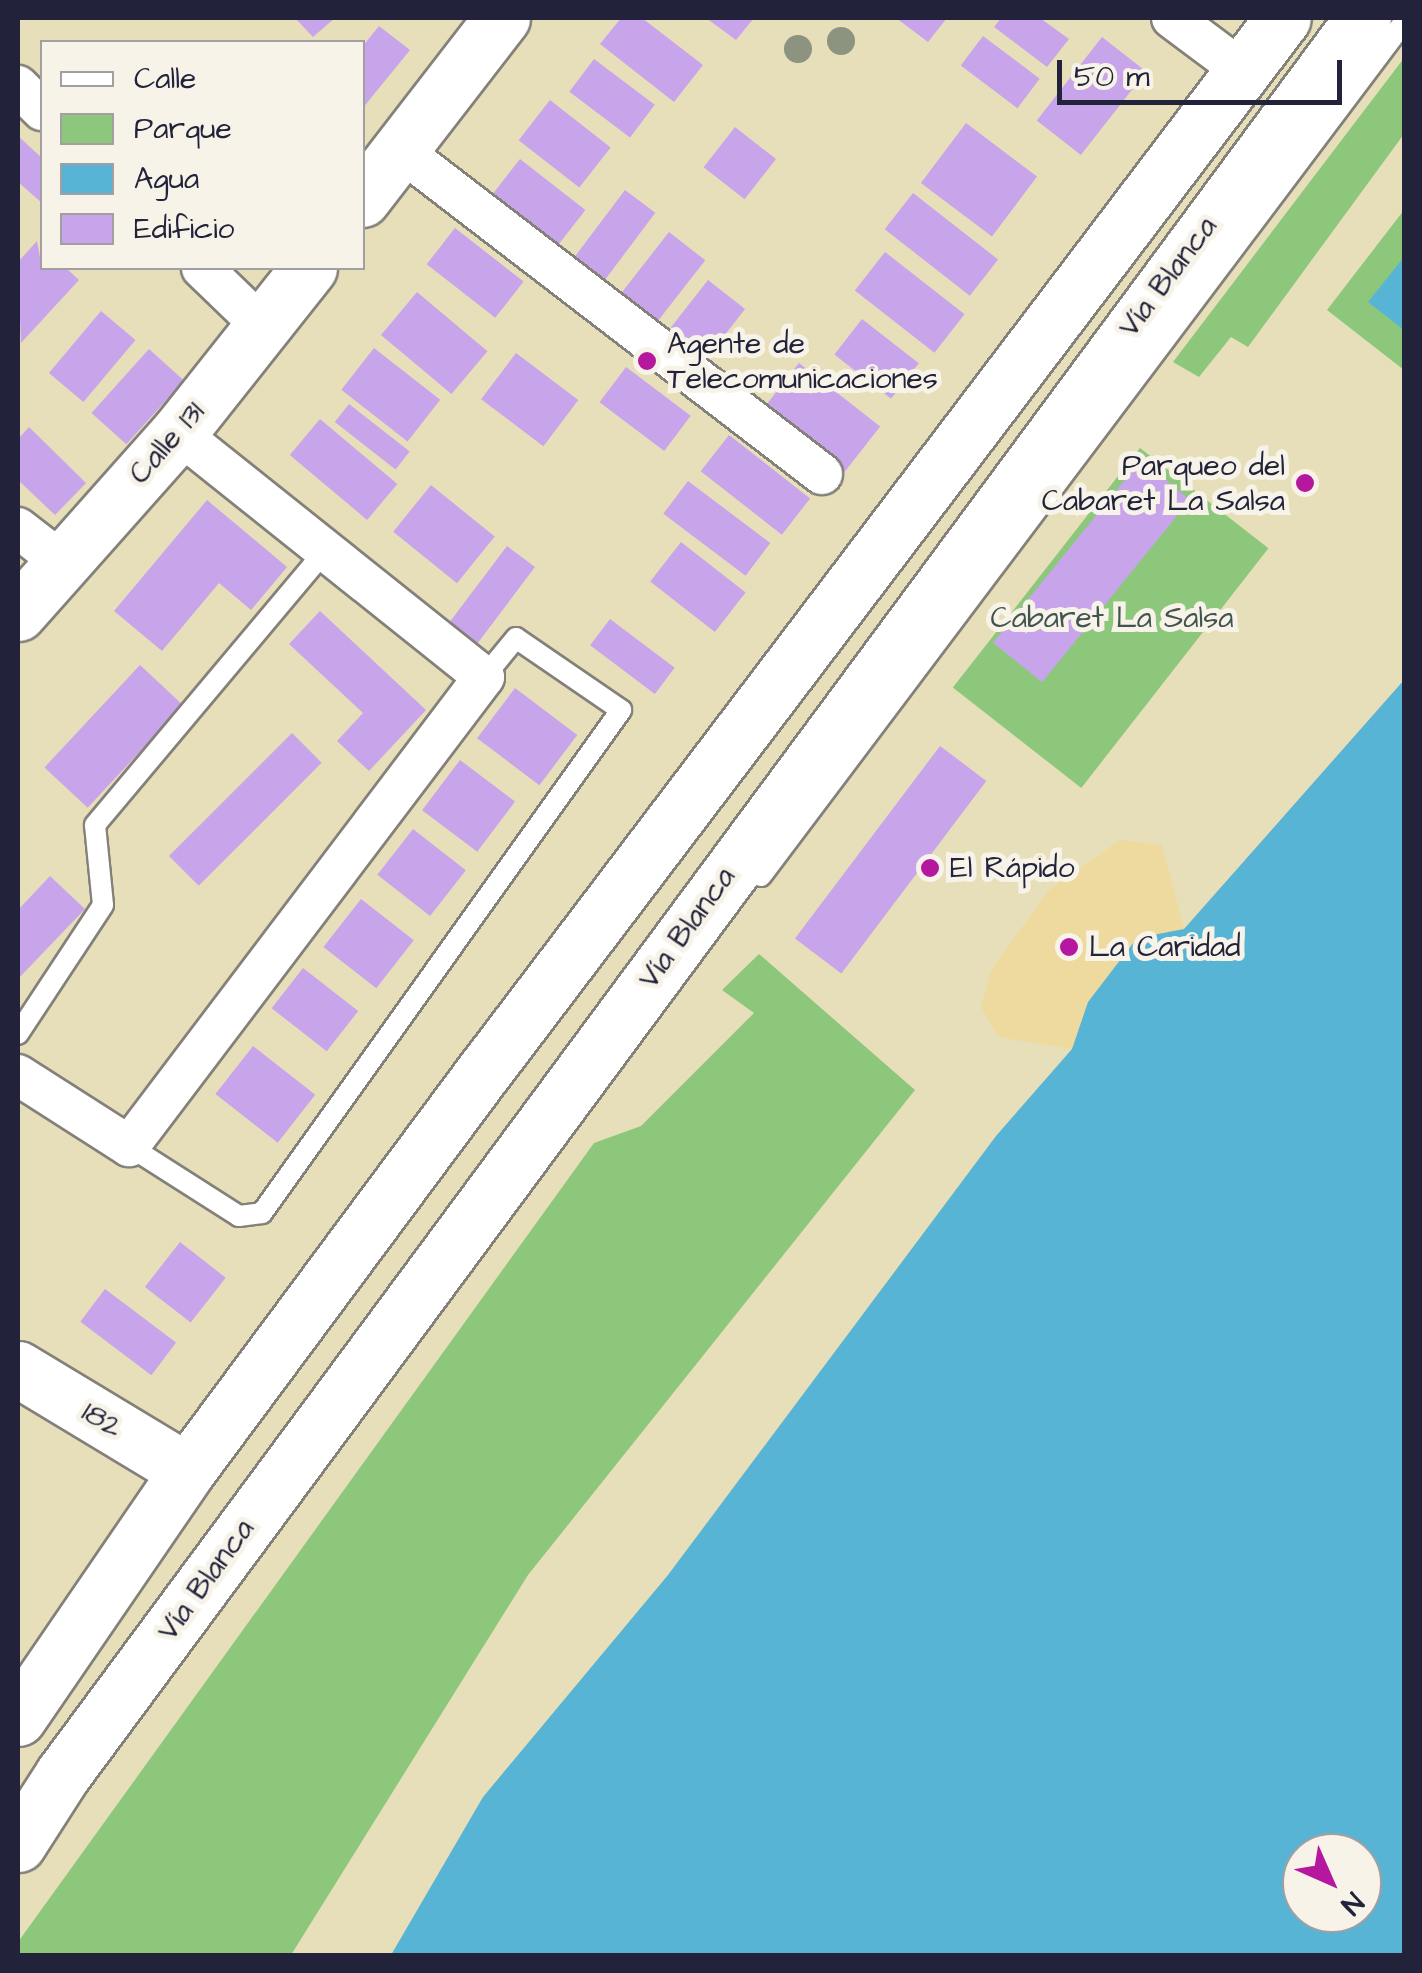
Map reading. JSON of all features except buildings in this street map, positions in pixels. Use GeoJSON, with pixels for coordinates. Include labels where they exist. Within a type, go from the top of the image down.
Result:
{"type":"FeatureCollection","features":[{"type":"Feature","properties":{"kind":"main road"},"geometry":{"type":"LineString","coordinates":[[365,195],[502,18]]}},
{"type":"Feature","properties":{"kind":"main road"},"geometry":{"type":"LineString","coordinates":[[18,1718],[187,1471],[1284,18]]}},
{"type":"Feature","properties":{"kind":"main road","name":"Vía Blanca"},"geometry":{"type":"LineString","coordinates":[[18,1844],[62,1774],[1363,18]]}},
{"type":"Feature","properties":{"kind":"main road","name":"Calle 131"},"geometry":{"type":"LineString","coordinates":[[18,612],[178,433],[308,270]]}},
{"type":"Feature","properties":{"kind":"main road","name":"182"},"geometry":{"type":"LineString","coordinates":[[18,1369],[187,1471]]}},
{"type":"Feature","properties":{"kind":"street"},"geometry":{"type":"LineString","coordinates":[[1172,18],[1243,71]]}},
{"type":"Feature","properties":{"kind":"street"},"geometry":{"type":"LineString","coordinates":[[18,86],[40,108]]}},
{"type":"Feature","properties":{"kind":"street"},"geometry":{"type":"LineString","coordinates":[[400,150],[822,474]]}},
{"type":"Feature","properties":{"kind":"street"},"geometry":{"type":"LineString","coordinates":[[204,270],[263,328]]}},
{"type":"Feature","properties":{"kind":"street"},"geometry":{"type":"LineString","coordinates":[[18,1075],[129,1146],[484,678],[178,433]]}},
{"type":"Feature","properties":{"kind":"street"},"geometry":{"type":"LineString","coordinates":[[18,528],[62,562]]}},
{"type":"Feature","properties":{"kind":"lane"},"geometry":{"type":"LineString","coordinates":[[751,890],[1404,22]]}},
{"type":"Feature","properties":{"kind":"lane"},"geometry":{"type":"LineString","coordinates":[[18,1034],[103,904],[96,825],[325,551]]}},
{"type":"Feature","properties":{"kind":"lane"},"geometry":{"type":"LineString","coordinates":[[129,1146],[239,1216],[262,1213],[621,710],[516,638],[484,678]]}},
{"type":"Feature","properties":{"kind":"lane"},"geometry":{"type":"LineString","coordinates":[[474,1218],[619,1062]]}},
{"type":"Feature","properties":{"kind":"green space"},"geometry":{"type":"Polygon","coordinates":[[[1404,58],[1404,134],[1248,347],[1231,337],[1199,377],[1173,362],[1404,58]]]}},
{"type":"Feature","properties":{"kind":"green space"},"geometry":{"type":"Polygon","coordinates":[[[1404,210],[1404,370],[1327,310],[1404,210]]]}},
{"type":"Feature","properties":{"kind":"green space","name":"Cabaret La Salsa"},"geometry":{"type":"Polygon","coordinates":[[[1140,448],[1268,548],[1081,788],[953,688],[1140,448]]]}},
{"type":"Feature","properties":{"kind":"green space"},"geometry":{"type":"Polygon","coordinates":[[[759,954],[915,1090],[528,1575],[291,1955],[18,1955],[18,1942],[594,1143],[641,1126],[754,1013],[722,990],[759,954]]]}},
{"type":"Feature","properties":{"kind":"sand","name":"La Caridad"},"geometry":{"type":"Polygon","coordinates":[[[1120,840],[1162,845],[1184,929],[1137,938],[1088,1002],[1072,1049],[998,1037],[981,1007],[991,970],[1049,890],[1120,840]]]}},
{"type":"Feature","properties":{"kind":"water"},"geometry":{"type":"Polygon","coordinates":[[[1404,257],[1404,330],[1368,302],[1404,257]]]}},
{"type":"Feature","properties":{"kind":"water"},"geometry":{"type":"Polygon","coordinates":[[[1404,680],[1404,1955],[391,1955],[483,1797],[668,1575],[996,1136],[1072,1049],[1088,1002],[1137,938],[1184,929],[1404,680]]]}},
{"type":"Feature","properties":{"kind":"place","name":"Agente de Telecomunicaciones"},"geometry":{"type":"Point","coordinates":[647,361]}},
{"type":"Feature","properties":{"kind":"place","name":"Parqueo del Cabaret La Salsa"},"geometry":{"type":"Point","coordinates":[1305,483]}},
{"type":"Feature","properties":{"kind":"place","name":"El Rápido"},"geometry":{"type":"Point","coordinates":[930,868]}},
{"type":"Feature","properties":{"kind":"place","name":"La Caridad"},"geometry":{"type":"Point","coordinates":[1069,947]}}]}
